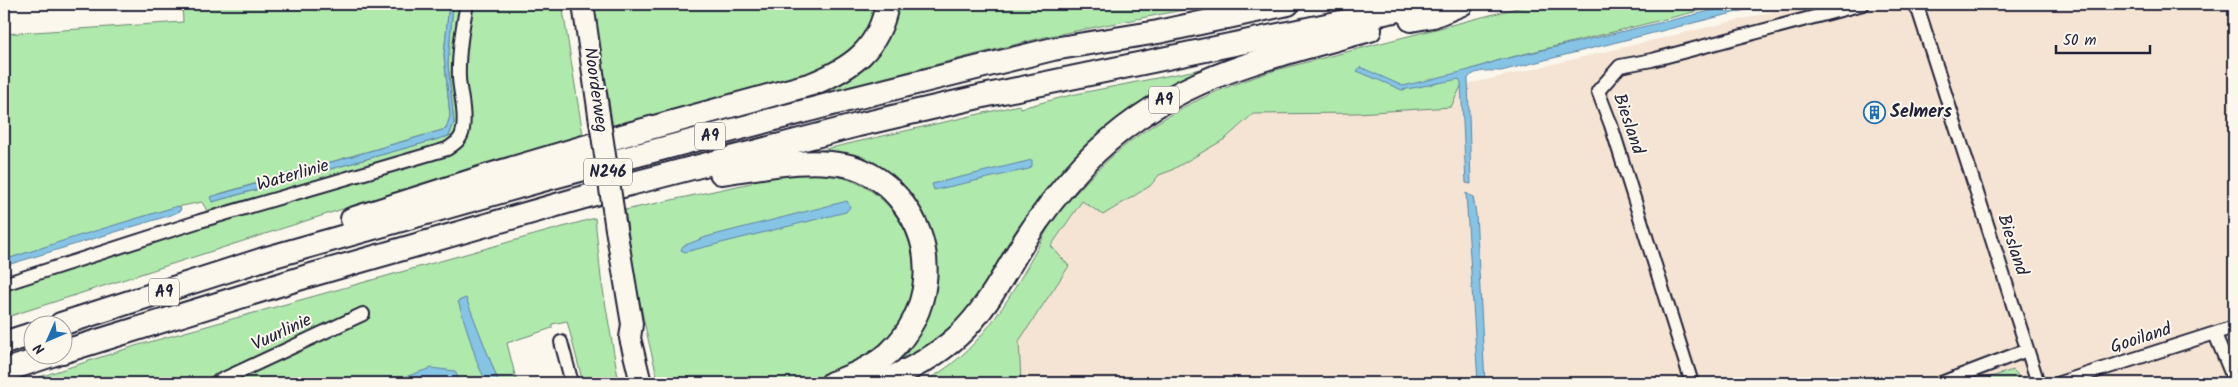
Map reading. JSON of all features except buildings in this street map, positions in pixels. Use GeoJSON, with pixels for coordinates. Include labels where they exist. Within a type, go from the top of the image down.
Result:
{"type":"FeatureCollection","features":[{"type":"Feature","properties":{"kind":"highway","name":"A9"},"geometry":{"type":"LineString","coordinates":[[267,258],[322,229],[438,191],[621,136],[787,92],[837,74],[851,65],[871,45],[883,24],[888,4]]}},
{"type":"Feature","properties":{"kind":"highway","name":"A9"},"geometry":{"type":"LineString","coordinates":[[72,320],[267,258],[550,178],[945,75],[1053,49],[1158,32],[1288,4]]}},
{"type":"Feature","properties":{"kind":"highway","name":"A9"},"geometry":{"type":"LineString","coordinates":[[72,349],[308,276],[630,184],[858,125],[983,96],[1428,4]]}},
{"type":"Feature","properties":{"kind":"highway","name":"A9"},"geometry":{"type":"LineString","coordinates":[[877,383],[913,368],[933,356],[959,335],[995,291],[1026,239],[1050,204],[1107,142],[1157,104],[1215,75],[1235,68],[1395,24],[1433,16],[1462,4]]}},
{"type":"Feature","properties":{"kind":"highway","name":"A9"},"geometry":{"type":"LineString","coordinates":[[630,184],[802,162],[846,165],[867,173],[893,192],[909,212],[922,240],[927,277],[922,303],[912,324],[888,354],[859,373],[832,383]]}},
{"type":"Feature","properties":{"kind":"highway"},"geometry":{"type":"LineString","coordinates":[[4,343],[22,337]]}},
{"type":"Feature","properties":{"kind":"highway"},"geometry":{"type":"LineString","coordinates":[[4,371],[25,364]]}},
{"type":"Feature","properties":{"kind":"main road","name":"Noorderweg"},"geometry":{"type":"LineString","coordinates":[[582,4],[632,324],[652,383]]}},
{"type":"Feature","properties":{"kind":"main road","name":"Noorderweg"},"geometry":{"type":"LineString","coordinates":[[632,324],[630,338],[634,383]]}},
{"type":"Feature","properties":{"kind":"main road","name":"Noorderweg"},"geometry":{"type":"LineString","coordinates":[[633,357],[641,383]]}},
{"type":"Feature","properties":{"kind":"street","name":"Waterlinie"},"geometry":{"type":"LineString","coordinates":[[4,284],[200,221],[447,148],[458,142],[463,130],[464,110],[459,80],[458,54],[466,4]]}},
{"type":"Feature","properties":{"kind":"street","name":"Biesland"},"geometry":{"type":"LineString","coordinates":[[1692,383],[1611,125],[1598,91],[1620,66],[1652,60],[1863,4]]}},
{"type":"Feature","properties":{"kind":"street","name":"Biesland"},"geometry":{"type":"LineString","coordinates":[[1913,4],[1919,12],[2038,383]]}},
{"type":"Feature","properties":{"kind":"street","name":"Vuurlinie"},"geometry":{"type":"LineString","coordinates":[[215,383],[363,314]]}},
{"type":"Feature","properties":{"kind":"street","name":"Gooiland"},"geometry":{"type":"LineString","coordinates":[[2059,383],[2234,327]]}},
{"type":"Feature","properties":{"kind":"street"},"geometry":{"type":"LineString","coordinates":[[2215,334],[2233,372]]}},
{"type":"Feature","properties":{"kind":"street"},"geometry":{"type":"LineString","coordinates":[[561,342],[572,383]]}},
{"type":"Feature","properties":{"kind":"street"},"geometry":{"type":"LineString","coordinates":[[1941,383],[2027,350]]}},
{"type":"Feature","properties":{"kind":"shaded area"},"geometry":{"type":"Polygon","coordinates":[[[1805,4],[2234,4],[2234,383],[1021,383],[1019,341],[1069,266],[1051,247],[1083,200],[1150,186],[1159,175],[1170,171],[1225,139],[1253,114],[1393,99],[1495,78],[1805,4]]]}},
{"type":"Feature","properties":{"kind":"green space"},"geometry":{"type":"Polygon","coordinates":[[[182,4],[449,4],[444,55],[450,116],[446,129],[219,194],[212,202],[449,136],[454,123],[448,64],[453,4],[464,4],[460,127],[447,146],[208,213],[202,202],[172,208],[4,260],[4,34],[183,22],[182,4]]]}},
{"type":"Feature","properties":{"kind":"green space"},"geometry":{"type":"Polygon","coordinates":[[[472,4],[562,4],[583,135],[461,171],[4,318],[4,288],[240,214],[454,153],[466,143],[468,97],[465,53],[472,4]]]}},
{"type":"Feature","properties":{"kind":"green space"},"geometry":{"type":"Polygon","coordinates":[[[591,4],[876,4],[870,27],[859,44],[842,57],[814,72],[613,127],[603,63],[599,60],[591,4]]]}},
{"type":"Feature","properties":{"kind":"green space"},"geometry":{"type":"Polygon","coordinates":[[[892,4],[1213,4],[1045,37],[819,94],[818,87],[892,4]]]}},
{"type":"Feature","properties":{"kind":"green space"},"geometry":{"type":"Polygon","coordinates":[[[1533,4],[1726,4],[1500,60],[1469,70],[1451,107],[1357,113],[1253,114],[1225,139],[1170,171],[1159,175],[1150,186],[1103,215],[1082,201],[1051,246],[1069,266],[1019,341],[1021,383],[921,383],[941,372],[959,358],[989,326],[1015,288],[1054,218],[1064,204],[1097,170],[1120,150],[1167,116],[1219,91],[1276,70],[1533,4]]]}},
{"type":"Feature","properties":{"kind":"green space"},"geometry":{"type":"Polygon","coordinates":[[[1227,64],[1145,104],[973,312],[888,375],[865,383],[852,383],[922,317],[911,205],[804,154],[1019,105],[1021,108],[1071,95],[1227,64]]]}},
{"type":"Feature","properties":{"kind":"green space"},"geometry":{"type":"Polygon","coordinates":[[[801,173],[832,175],[850,180],[868,189],[884,201],[897,216],[907,234],[916,272],[914,292],[907,311],[898,327],[886,340],[865,357],[838,372],[811,382],[799,384],[659,383],[639,297],[625,210],[751,183],[754,179],[801,173]]]}},
{"type":"Feature","properties":{"kind":"green space"},"geometry":{"type":"Polygon","coordinates":[[[595,218],[601,278],[619,383],[583,383],[567,321],[552,324],[552,328],[507,343],[517,383],[499,383],[465,298],[487,383],[21,383],[135,346],[595,218]]]}},
{"type":"Feature","properties":{"kind":"green space"},"geometry":{"type":"Polygon","coordinates":[[[2013,370],[2017,374],[2020,383],[1972,383],[2013,370]]]}},
{"type":"Feature","properties":{"kind":"water"},"geometry":{"type":"Polygon","coordinates":[[[449,4],[453,4],[448,64],[454,123],[449,136],[212,202],[210,197],[446,129],[450,116],[444,55],[449,4]]]}},
{"type":"Feature","properties":{"kind":"water"},"geometry":{"type":"Polygon","coordinates":[[[1740,4],[1769,4],[1501,71],[1484,71],[1471,75],[1468,78],[1471,184],[1466,183],[1461,82],[1459,79],[1402,90],[1357,71],[1360,67],[1403,86],[1469,70],[1500,60],[1740,4]]]}},
{"type":"Feature","properties":{"kind":"water"},"geometry":{"type":"Polygon","coordinates":[[[1032,160],[1032,166],[1029,169],[934,190],[932,184],[1032,160]]]}},
{"type":"Feature","properties":{"kind":"water"},"geometry":{"type":"Polygon","coordinates":[[[1466,193],[1473,197],[1476,214],[1485,383],[1478,383],[1466,193]]]}},
{"type":"Feature","properties":{"kind":"water"},"geometry":{"type":"Polygon","coordinates":[[[847,201],[850,207],[846,212],[685,252],[681,250],[683,246],[706,237],[847,201]]]}},
{"type":"Feature","properties":{"kind":"water"},"geometry":{"type":"Polygon","coordinates":[[[178,206],[181,208],[180,211],[171,215],[4,266],[4,260],[178,206]]]}},
{"type":"Feature","properties":{"kind":"water"},"geometry":{"type":"Polygon","coordinates":[[[466,298],[499,383],[487,383],[478,365],[458,301],[466,298]]]}},
{"type":"Feature","properties":{"kind":"water"},"geometry":{"type":"Polygon","coordinates":[[[431,368],[455,371],[460,383],[388,383],[431,368]]]}},
{"type":"Feature","properties":{"kind":"place","name":"Selmers"},"geometry":{"type":"Point","coordinates":[1874,112]}}]}
